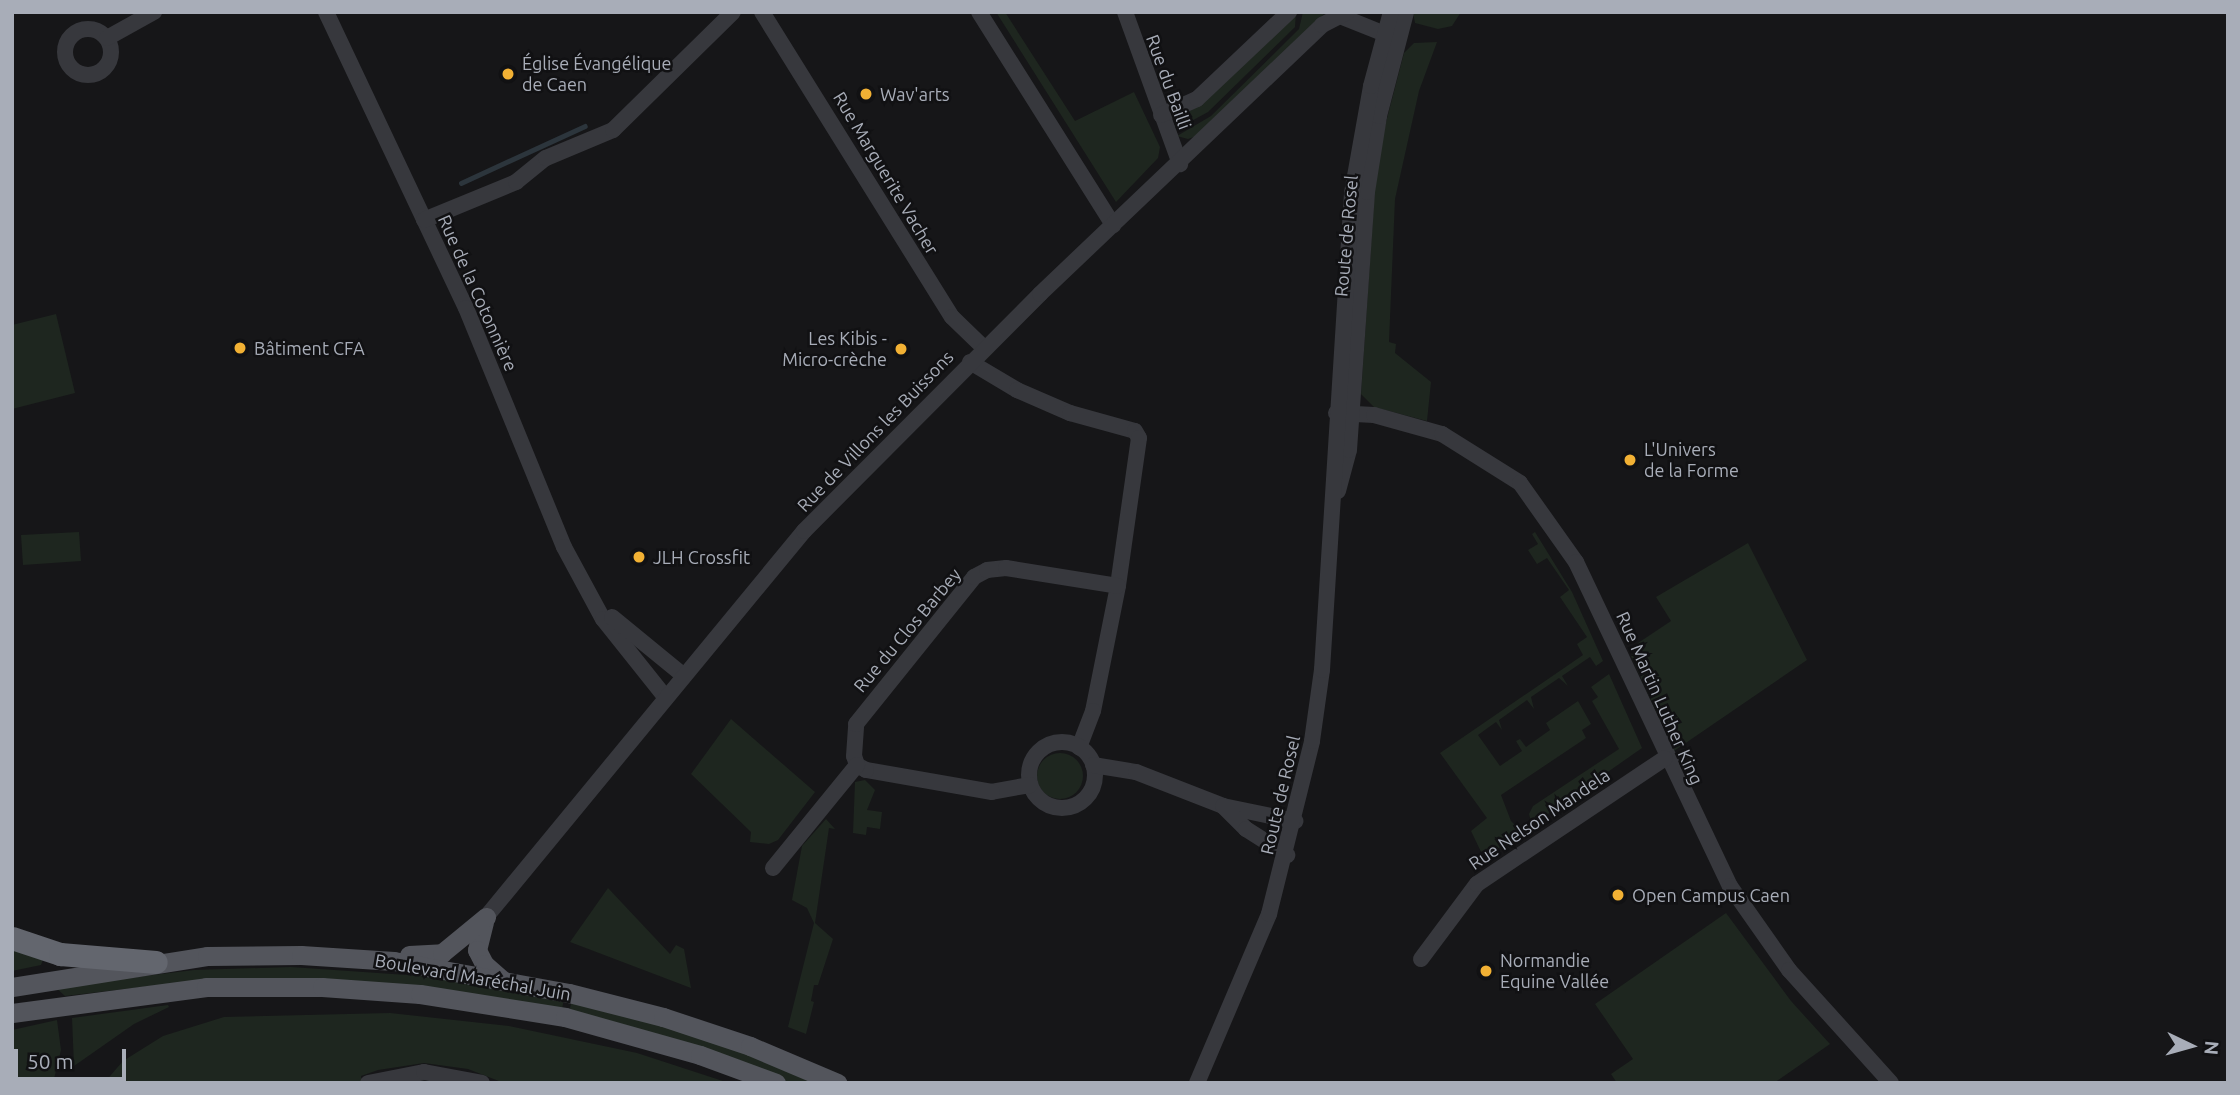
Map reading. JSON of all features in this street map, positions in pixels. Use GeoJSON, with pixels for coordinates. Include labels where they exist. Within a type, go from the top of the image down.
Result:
{"type":"FeatureCollection","features":[{"type":"Feature","properties":{"kind":"highway"},"geometry":{"type":"LineString","coordinates":[[12,938],[60,954],[156,962]]}},
{"type":"Feature","properties":{"kind":"main road"},"geometry":{"type":"LineString","coordinates":[[394,961],[409,955],[442,953],[486,918]]}},
{"type":"Feature","properties":{"kind":"main road"},"geometry":{"type":"LineString","coordinates":[[486,918],[477,950],[484,964],[501,979]]}},
{"type":"Feature","properties":{"kind":"main road","name":"Boulevard Maréchal Juin"},"geometry":{"type":"LineString","coordinates":[[12,987],[156,962],[270,954],[394,961],[501,979],[663,1017],[750,1046],[837,1083]]}},
{"type":"Feature","properties":{"kind":"main road","name":"Boulevard Maréchal Juin"},"geometry":{"type":"LineString","coordinates":[[12,1013],[145,992],[247,986],[375,990],[478,1001],[636,1036],[776,1083]]}},
{"type":"Feature","properties":{"kind":"street"},"geometry":{"type":"LineString","coordinates":[[107,38],[154,12]]}},
{"type":"Feature","properties":{"kind":"street","name":"Rue de la Cotonnière"},"geometry":{"type":"LineString","coordinates":[[326,12],[489,361],[564,547],[603,620],[666,698]]}},
{"type":"Feature","properties":{"kind":"street"},"geometry":{"type":"LineString","coordinates":[[424,220],[516,182],[546,158],[613,130],[733,12]]}},
{"type":"Feature","properties":{"kind":"street","name":"Rue Marguerite Vacher"},"geometry":{"type":"LineString","coordinates":[[762,12],[952,317],[984,348]]}},
{"type":"Feature","properties":{"kind":"street"},"geometry":{"type":"LineString","coordinates":[[979,12],[1113,225]]}},
{"type":"Feature","properties":{"kind":"street","name":"Rue du Bailli"},"geometry":{"type":"LineString","coordinates":[[1125,12],[1180,164]]}},
{"type":"Feature","properties":{"kind":"street"},"geometry":{"type":"LineString","coordinates":[[1161,115],[1197,99],[1289,12]]}},
{"type":"Feature","properties":{"kind":"street"},"geometry":{"type":"LineString","coordinates":[[1385,34],[1404,20],[1391,12]]}},
{"type":"Feature","properties":{"kind":"street","name":"Route de Rosel"},"geometry":{"type":"LineString","coordinates":[[1344,413],[1352,193],[1363,124],[1391,12]]}},
{"type":"Feature","properties":{"kind":"street","name":"Rue de Villons les Buissons"},"geometry":{"type":"LineString","coordinates":[[486,918],[784,552],[984,348],[1180,164],[1322,25],[1343,14],[1385,34]]}},
{"type":"Feature","properties":{"kind":"street","name":"Route de Rosel"},"geometry":{"type":"LineString","coordinates":[[1194,1080],[1247,972],[1287,855],[1295,821],[1322,670],[1333,507],[1367,192],[1379,116],[1404,20]]}},
{"type":"Feature","properties":{"kind":"street"},"geometry":{"type":"LineString","coordinates":[[970,362],[1017,390],[1070,413],[1135,431],[1139,454],[1118,586],[1093,712],[1079,747]]}},
{"type":"Feature","properties":{"kind":"street","name":"Rue Martin Luther King"},"geometry":{"type":"LineString","coordinates":[[1344,413],[1442,434],[1520,483],[1576,562],[1665,758],[1730,886],[1765,939],[1891,1083]]}},
{"type":"Feature","properties":{"kind":"street","name":"Rue du Clos Barbey"},"geometry":{"type":"LineString","coordinates":[[857,765],[856,724],[974,577],[995,568],[1118,586]]}},
{"type":"Feature","properties":{"kind":"street","name":"Rue de la Cotonnière"},"geometry":{"type":"LineString","coordinates":[[588,592],[628,633],[684,676]]}},
{"type":"Feature","properties":{"kind":"street"},"geometry":{"type":"LineString","coordinates":[[1064,742],[1079,747],[1093,765],[1091,789],[1083,801],[1068,808],[1042,802],[1030,785],[1030,766],[1042,748],[1064,742]]}},
{"type":"Feature","properties":{"kind":"street","name":"Rue Nelson Mandela"},"geometry":{"type":"LineString","coordinates":[[1421,959],[1477,884],[1665,758]]}},
{"type":"Feature","properties":{"kind":"street"},"geometry":{"type":"LineString","coordinates":[[773,868],[857,765],[992,792],[1030,785]]}},
{"type":"Feature","properties":{"kind":"street"},"geometry":{"type":"LineString","coordinates":[[1093,765],[1136,772],[1223,806],[1295,821]]}},
{"type":"Feature","properties":{"kind":"street"},"geometry":{"type":"LineString","coordinates":[[1223,806],[1246,829],[1287,855]]}},
{"type":"Feature","properties":{"kind":"street"},"geometry":{"type":"LineString","coordinates":[[368,1083],[424,1072],[482,1083]]}},
{"type":"Feature","properties":{"kind":"shaded area"},"geometry":{"type":"Polygon","coordinates":[[[996,12],[1005,12],[1075,121],[1134,92],[1160,147],[1158,158],[1116,202],[996,12]]]}},
{"type":"Feature","properties":{"kind":"shaded area"},"geometry":{"type":"Polygon","coordinates":[[[1296,12],[1295,27],[1208,112],[1175,130],[1175,116],[1296,12]]]}},
{"type":"Feature","properties":{"kind":"shaded area"},"geometry":{"type":"Polygon","coordinates":[[[1303,12],[1326,12],[1199,135],[1188,139],[1177,136],[1211,116],[1299,29],[1303,12]]]}},
{"type":"Feature","properties":{"kind":"shaded area"},"geometry":{"type":"Polygon","coordinates":[[[1413,12],[1461,12],[1452,26],[1438,29],[1415,23],[1413,12]]]}},
{"type":"Feature","properties":{"kind":"shaded area"},"geometry":{"type":"Polygon","coordinates":[[[1437,42],[1419,91],[1395,199],[1389,342],[1396,344],[1395,353],[1431,382],[1427,421],[1374,407],[1361,394],[1377,157],[1404,53],[1414,43],[1437,42]]]}},
{"type":"Feature","properties":{"kind":"shaded area"},"geometry":{"type":"Polygon","coordinates":[[[56,314],[75,393],[12,409],[12,325],[56,314]]]}},
{"type":"Feature","properties":{"kind":"shaded area"},"geometry":{"type":"Polygon","coordinates":[[[79,532],[81,561],[23,565],[21,535],[79,532]]]}},
{"type":"Feature","properties":{"kind":"shaded area"},"geometry":{"type":"Polygon","coordinates":[[[1535,532],[1572,592],[1603,661],[1596,666],[1590,657],[1562,676],[1568,686],[1559,678],[1531,697],[1534,709],[1527,700],[1499,720],[1502,730],[1496,722],[1478,735],[1500,766],[1522,751],[1516,741],[1520,739],[1526,747],[1550,730],[1546,723],[1578,701],[1591,724],[1582,730],[1586,738],[1501,795],[1511,821],[1522,832],[1484,858],[1471,831],[1487,818],[1440,753],[1583,655],[1577,644],[1587,637],[1560,597],[1569,590],[1547,558],[1537,564],[1528,550],[1538,544],[1532,534],[1535,532]]]}},
{"type":"Feature","properties":{"kind":"shaded area"},"geometry":{"type":"Polygon","coordinates":[[[1748,543],[1807,660],[1674,751],[1631,656],[1638,643],[1671,621],[1656,597],[1748,543]]]}},
{"type":"Feature","properties":{"kind":"shaded area"},"geometry":{"type":"Polygon","coordinates":[[[1609,674],[1642,748],[1532,825],[1529,814],[1533,806],[1619,749],[1592,701],[1598,697],[1591,687],[1609,674]]]}},
{"type":"Feature","properties":{"kind":"shaded area"},"geometry":{"type":"Polygon","coordinates":[[[731,719],[815,792],[778,840],[769,844],[750,842],[751,832],[691,774],[731,719]]]}},
{"type":"Feature","properties":{"kind":"shaded area"},"geometry":{"type":"Polygon","coordinates":[[[1060,753],[1076,760],[1083,776],[1076,792],[1060,799],[1044,792],[1037,776],[1044,760],[1060,753]]]}},
{"type":"Feature","properties":{"kind":"shaded area"},"geometry":{"type":"Polygon","coordinates":[[[865,780],[875,790],[867,810],[882,812],[880,829],[867,827],[866,835],[853,833],[855,782],[865,780]]]}},
{"type":"Feature","properties":{"kind":"shaded area"},"geometry":{"type":"Polygon","coordinates":[[[826,819],[835,829],[829,828],[815,923],[833,939],[818,985],[814,985],[811,1001],[814,1002],[806,1034],[788,1027],[814,923],[807,908],[792,900],[802,846],[826,819]]]}},
{"type":"Feature","properties":{"kind":"shaded area"},"geometry":{"type":"Polygon","coordinates":[[[608,888],[670,954],[676,945],[684,949],[691,988],[570,942],[608,888]]]}},
{"type":"Feature","properties":{"kind":"shaded area"},"geometry":{"type":"Polygon","coordinates":[[[1726,913],[1791,1001],[1830,1044],[1774,1083],[1617,1083],[1611,1074],[1633,1059],[1595,1004],[1726,913]]]}},
{"type":"Feature","properties":{"kind":"shaded area"},"geometry":{"type":"Polygon","coordinates":[[[12,947],[43,959],[41,965],[12,971],[12,947]]]}},
{"type":"Feature","properties":{"kind":"shaded area"},"geometry":{"type":"Polygon","coordinates":[[[291,967],[450,978],[564,998],[562,1009],[194,981],[65,996],[55,987],[194,970],[291,967]]]}},
{"type":"Feature","properties":{"kind":"shaded area"},"geometry":{"type":"Polygon","coordinates":[[[572,1000],[673,1026],[823,1083],[792,1083],[569,1012],[572,1000]]]}},
{"type":"Feature","properties":{"kind":"shaded area"},"geometry":{"type":"Polygon","coordinates":[[[169,1007],[134,1024],[74,1066],[72,1018],[169,1007]]]}},
{"type":"Feature","properties":{"kind":"shaded area"},"geometry":{"type":"Polygon","coordinates":[[[390,1013],[509,1026],[637,1053],[729,1083],[504,1083],[468,1069],[424,1063],[378,1070],[361,1076],[362,1083],[104,1083],[123,1061],[163,1036],[224,1017],[390,1013]]]}},
{"type":"Feature","properties":{"kind":"shaded area"},"geometry":{"type":"Polygon","coordinates":[[[57,1020],[61,1050],[53,1083],[12,1083],[12,1030],[57,1020]]]}},
{"type":"Feature","properties":{"kind":"waterway"},"geometry":{"type":"LineString","coordinates":[[461,183],[585,126]]}},
{"type":"Feature","properties":{"kind":"place","name":"Église Évangélique de Caen"},"geometry":{"type":"Point","coordinates":[508,74]}},
{"type":"Feature","properties":{"kind":"place","name":"Wav'arts"},"geometry":{"type":"Point","coordinates":[866,94]}},
{"type":"Feature","properties":{"kind":"place","name":"Bâtiment CFA"},"geometry":{"type":"Point","coordinates":[240,348]}},
{"type":"Feature","properties":{"kind":"place","name":"Les Kibis - Micro-crèche"},"geometry":{"type":"Point","coordinates":[901,349]}},
{"type":"Feature","properties":{"kind":"place","name":"L'Univers de la Forme"},"geometry":{"type":"Point","coordinates":[1630,460]}},
{"type":"Feature","properties":{"kind":"place","name":"JLH Crossfit"},"geometry":{"type":"Point","coordinates":[639,557]}},
{"type":"Feature","properties":{"kind":"place","name":"Open Campus Caen"},"geometry":{"type":"Point","coordinates":[1618,895]}},
{"type":"Feature","properties":{"kind":"place","name":"Normandie Equine Vallée"},"geometry":{"type":"Point","coordinates":[1486,971]}}]}
